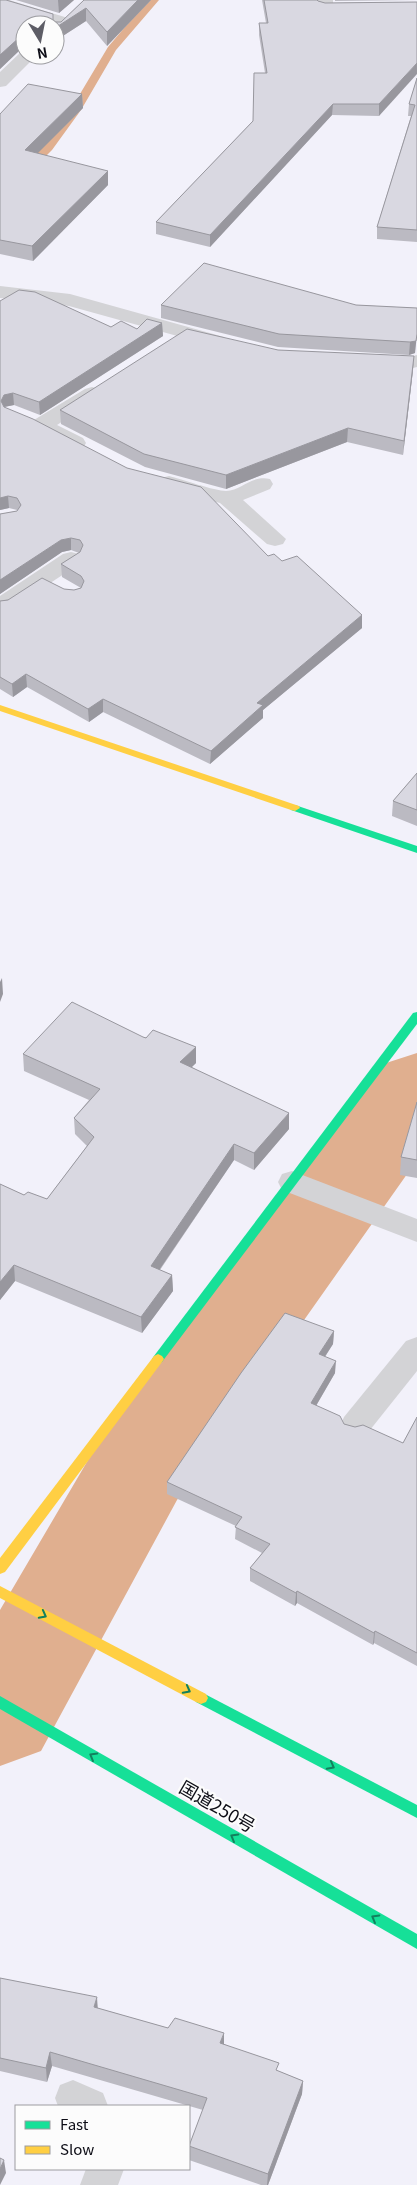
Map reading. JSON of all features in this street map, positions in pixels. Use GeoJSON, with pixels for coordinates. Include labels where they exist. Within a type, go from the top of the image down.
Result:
{"type":"FeatureCollection","features":[{"type":"Feature","properties":{"kind":"main road"},"geometry":{"type":"LineString","coordinates":[[0,708],[417,850]]}},
{"type":"Feature","properties":{"kind":"main road"},"geometry":{"type":"LineString","coordinates":[[0,1568],[417,1016]]}},
{"type":"Feature","properties":{"kind":"main road"},"geometry":{"type":"LineString","coordinates":[[0,1592],[417,1812]]}},
{"type":"Feature","properties":{"kind":"main road","name":"国道250号"},"geometry":{"type":"LineString","coordinates":[[0,1702],[417,1942]]}},
{"type":"Feature","properties":{"kind":"street"},"geometry":{"type":"LineString","coordinates":[[324,0],[325,8],[417,7]]}},
{"type":"Feature","properties":{"kind":"street"},"geometry":{"type":"LineString","coordinates":[[0,3],[43,15]]}},
{"type":"Feature","properties":{"kind":"street"},"geometry":{"type":"LineString","coordinates":[[0,82],[18,65]]}},
{"type":"Feature","properties":{"kind":"street"},"geometry":{"type":"LineString","coordinates":[[0,292],[70,300],[176,339],[240,346]]}},
{"type":"Feature","properties":{"kind":"street"},"geometry":{"type":"LineString","coordinates":[[353,360],[409,363],[417,361]]}},
{"type":"Feature","properties":{"kind":"street"},"geometry":{"type":"LineString","coordinates":[[42,425],[109,382]]}},
{"type":"Feature","properties":{"kind":"street"},"geometry":{"type":"LineString","coordinates":[[21,416],[93,452]]}},
{"type":"Feature","properties":{"kind":"street"},"geometry":{"type":"LineString","coordinates":[[145,477],[228,498],[275,539]]}},
{"type":"Feature","properties":{"kind":"street"},"geometry":{"type":"LineString","coordinates":[[228,498],[262,484]]}},
{"type":"Feature","properties":{"kind":"street"},"geometry":{"type":"LineString","coordinates":[[0,606],[71,559]]}},
{"type":"Feature","properties":{"kind":"street"},"geometry":{"type":"LineString","coordinates":[[43,578],[65,591]]}},
{"type":"Feature","properties":{"kind":"street"},"geometry":{"type":"LineString","coordinates":[[292,1182],[355,1205],[417,1231]]}},
{"type":"Feature","properties":{"kind":"street"},"geometry":{"type":"LineString","coordinates":[[355,1426],[417,1349]]}},
{"type":"Feature","properties":{"kind":"street"},"geometry":{"type":"LineString","coordinates":[[99,2185],[105,2170]]}},
{"type":"Feature","properties":{"kind":"building"},"geometry":{"type":"Polygon","coordinates":[[[0,0],[6,0],[53,14],[15,15],[15,41],[0,55],[0,0]]]}},
{"type":"Feature","properties":{"kind":"building"},"geometry":{"type":"Polygon","coordinates":[[[84,0],[138,0],[107,32],[86,8],[65,22],[65,18],[84,0]]]}},
{"type":"Feature","properties":{"kind":"building"},"geometry":{"type":"Polygon","coordinates":[[[264,0],[317,0],[325,3],[417,2],[417,63],[379,104],[333,104],[210,235],[156,222],[253,121],[254,73],[267,73],[259,23],[268,23],[264,0]]]}},
{"type":"Feature","properties":{"kind":"building"},"geometry":{"type":"Polygon","coordinates":[[[417,78],[417,230],[377,227],[415,105],[409,104],[417,78]]]}},
{"type":"Feature","properties":{"kind":"building"},"geometry":{"type":"Polygon","coordinates":[[[28,84],[82,94],[25,150],[108,171],[32,246],[0,240],[0,114],[28,84]]]}},
{"type":"Feature","properties":{"kind":"building"},"geometry":{"type":"Polygon","coordinates":[[[204,263],[356,305],[417,308],[416,341],[279,334],[161,305],[204,263]]]}},
{"type":"Feature","properties":{"kind":"building"},"geometry":{"type":"Polygon","coordinates":[[[19,290],[35,292],[111,327],[121,321],[137,329],[147,319],[162,323],[39,402],[13,393],[4,395],[1,401],[4,407],[33,419],[127,468],[201,487],[268,556],[274,554],[282,561],[297,556],[362,615],[257,703],[263,705],[211,751],[103,699],[88,709],[26,674],[12,684],[0,677],[0,601],[8,600],[42,578],[64,589],[74,590],[81,588],[84,581],[81,576],[61,564],[80,552],[83,545],[80,540],[71,538],[61,540],[0,580],[0,514],[17,511],[21,505],[17,498],[8,496],[0,498],[0,301],[19,290]]]}},
{"type":"Feature","properties":{"kind":"building"},"geometry":{"type":"Polygon","coordinates":[[[187,329],[278,350],[414,356],[404,441],[348,428],[226,475],[144,454],[60,410],[187,329]]]}},
{"type":"Feature","properties":{"kind":"building"},"geometry":{"type":"Polygon","coordinates":[[[417,773],[417,810],[393,801],[417,773]]]}},
{"type":"Feature","properties":{"kind":"building"},"geometry":{"type":"Polygon","coordinates":[[[72,1002],[143,1037],[146,1038],[153,1030],[196,1047],[180,1062],[289,1113],[254,1153],[234,1144],[151,1266],[172,1275],[141,1317],[14,1265],[0,1282],[0,1184],[24,1195],[28,1192],[47,1199],[94,1137],[74,1118],[100,1089],[23,1054],[72,1002]]]}},
{"type":"Feature","properties":{"kind":"building"},"geometry":{"type":"Polygon","coordinates":[[[417,1102],[417,1160],[401,1157],[417,1102]]]}},
{"type":"Feature","properties":{"kind":"building"},"geometry":{"type":"Polygon","coordinates":[[[285,1313],[334,1331],[319,1354],[336,1361],[311,1403],[340,1416],[344,1424],[355,1427],[363,1425],[403,1443],[417,1417],[417,1653],[375,1631],[374,1633],[250,1568],[270,1544],[235,1527],[242,1517],[167,1482],[241,1373],[285,1313]]]}},
{"type":"Feature","properties":{"kind":"building"},"geometry":{"type":"Polygon","coordinates":[[[0,1978],[97,1997],[94,2007],[168,2028],[175,2018],[224,2033],[220,2043],[279,2063],[276,2070],[303,2081],[268,2174],[190,2146],[207,2098],[50,2052],[46,2068],[0,2058],[0,1978]]]}},
{"type":"Feature","properties":{"kind":"building"},"geometry":{"type":"Polygon","coordinates":[[[0,2158],[4,2160],[0,2169],[0,2158]]]}},
{"type":"Feature","properties":{"kind":"waterway"},"geometry":{"type":"LineString","coordinates":[[0,196],[48,148],[76,110],[112,49],[154,0]]}},
{"type":"Feature","properties":{"kind":"waterway"},"geometry":{"type":"LineString","coordinates":[[0,1715],[139,1469],[417,1088]]}},
{"type":"Feature","properties":{"kind":"traffic: fast"},"geometry":{"type":"LineString","coordinates":[[295,808],[417,850]]}},
{"type":"Feature","properties":{"kind":"traffic: fast"},"geometry":{"type":"LineString","coordinates":[[158,1359],[417,1016]]}},
{"type":"Feature","properties":{"kind":"traffic: fast"},"geometry":{"type":"LineString","coordinates":[[201,1698],[417,1812]]}},
{"type":"Feature","properties":{"kind":"traffic: fast"},"geometry":{"type":"LineString","coordinates":[[0,1702],[417,1942]]}},
{"type":"Feature","properties":{"kind":"traffic: slow"},"geometry":{"type":"LineString","coordinates":[[0,708],[295,808]]}},
{"type":"Feature","properties":{"kind":"traffic: slow"},"geometry":{"type":"LineString","coordinates":[[0,1568],[158,1359]]}},
{"type":"Feature","properties":{"kind":"traffic: slow"},"geometry":{"type":"LineString","coordinates":[[0,1592],[201,1698]]}}]}
